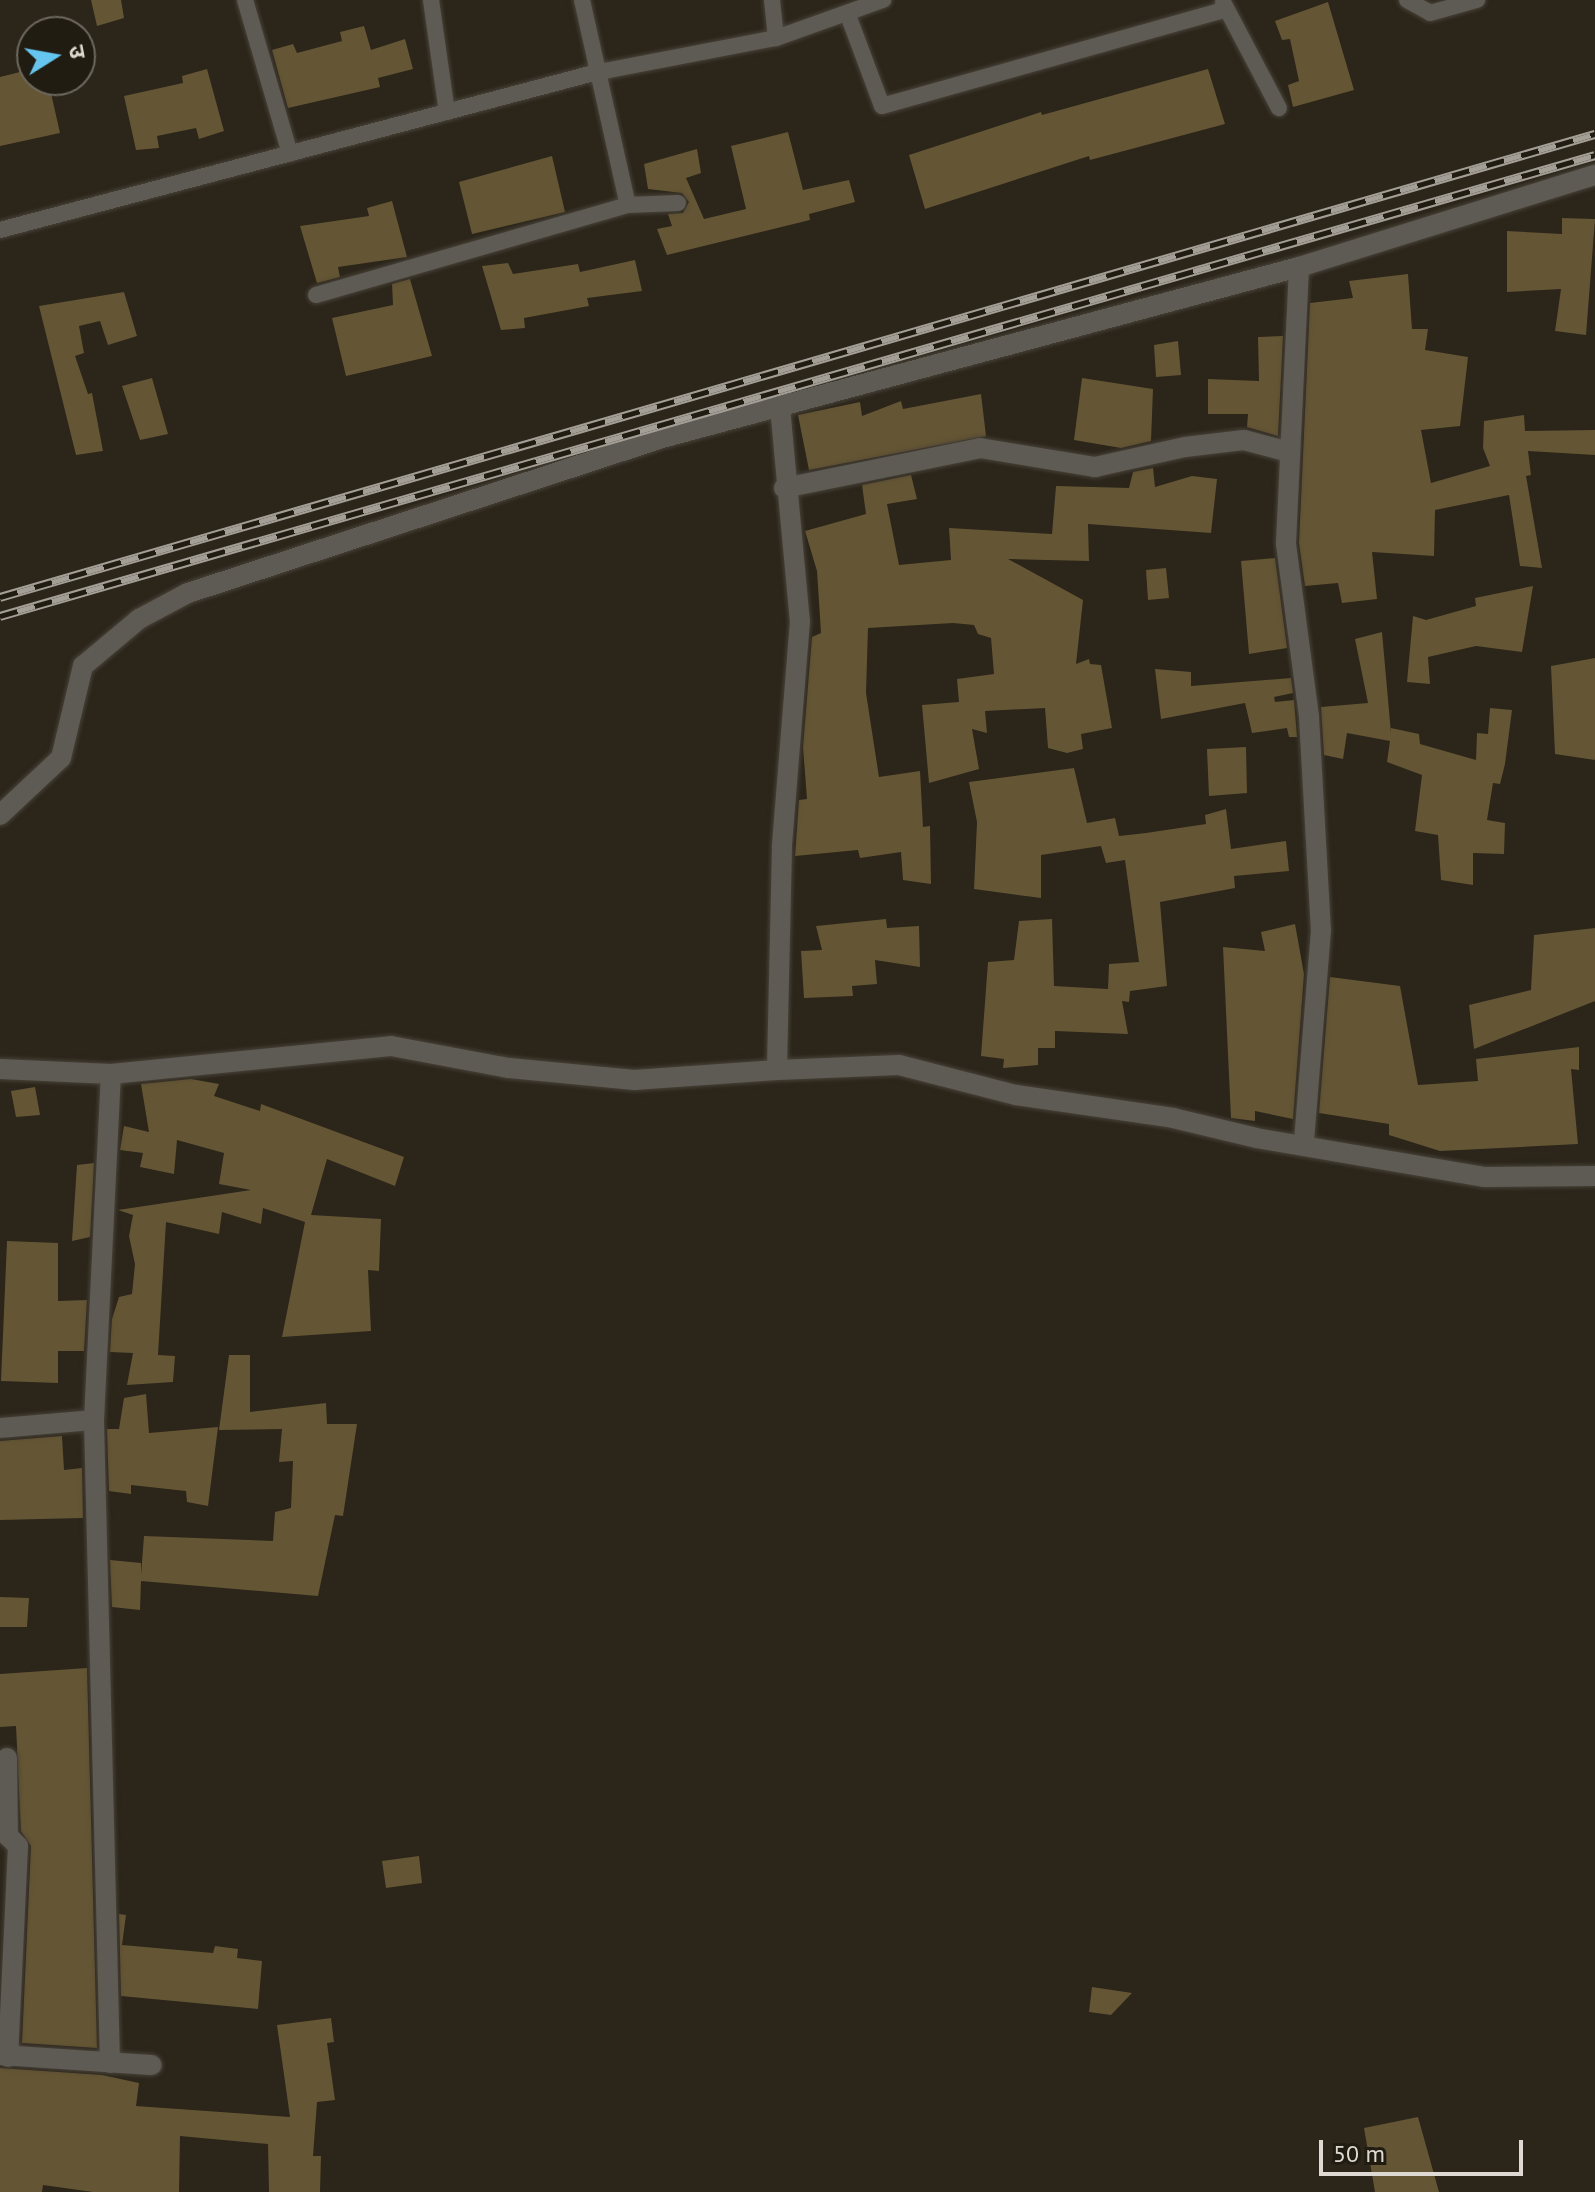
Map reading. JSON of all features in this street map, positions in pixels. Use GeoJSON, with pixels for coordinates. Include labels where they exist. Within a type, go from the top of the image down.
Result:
{"type":"FeatureCollection","features":[{"type":"Feature","properties":{"kind":"street"},"geometry":{"type":"LineString","coordinates":[[0,815],[61,758],[83,666],[151,612],[188,593],[662,438],[1299,267],[1595,175]]}},
{"type":"Feature","properties":{"kind":"street"},"geometry":{"type":"LineString","coordinates":[[1299,267],[1286,544],[1309,717],[1321,930],[1304,1142]]}},
{"type":"Feature","properties":{"kind":"street"},"geometry":{"type":"LineString","coordinates":[[777,1070],[782,847],[800,621],[784,488],[780,407]]}},
{"type":"Feature","properties":{"kind":"street"},"geometry":{"type":"LineString","coordinates":[[784,488],[980,448],[1095,467],[1244,440],[1289,452]]}},
{"type":"Feature","properties":{"kind":"street"},"geometry":{"type":"LineString","coordinates":[[0,1069],[111,1074],[391,1046],[509,1068],[634,1080],[899,1065],[1016,1095],[1304,1142],[1484,1177],[1595,1176]]}},
{"type":"Feature","properties":{"kind":"street"},"geometry":{"type":"LineString","coordinates":[[110,2063],[94,1420],[111,1074]]}},
{"type":"Feature","properties":{"kind":"street"},"geometry":{"type":"LineString","coordinates":[[0,1428],[94,1420]]}},
{"type":"Feature","properties":{"kind":"street"},"geometry":{"type":"LineString","coordinates":[[7,1758],[8,1836],[18,1846],[4,2056],[152,2065]]}},
{"type":"Feature","properties":{"kind":"lane"},"geometry":{"type":"LineString","coordinates":[[245,0],[290,154]]}},
{"type":"Feature","properties":{"kind":"lane"},"geometry":{"type":"LineString","coordinates":[[431,0],[447,112]]}},
{"type":"Feature","properties":{"kind":"lane"},"geometry":{"type":"LineString","coordinates":[[582,0],[594,73],[628,205]]}},
{"type":"Feature","properties":{"kind":"lane"},"geometry":{"type":"LineString","coordinates":[[772,0],[776,38]]}},
{"type":"Feature","properties":{"kind":"lane"},"geometry":{"type":"LineString","coordinates":[[0,230],[594,73],[776,38],[848,15],[883,0]]}},
{"type":"Feature","properties":{"kind":"lane"},"geometry":{"type":"LineString","coordinates":[[1407,0],[1430,13],[1477,0]]}},
{"type":"Feature","properties":{"kind":"lane"},"geometry":{"type":"LineString","coordinates":[[848,15],[882,106],[1223,5],[1279,108]]}},
{"type":"Feature","properties":{"kind":"lane"},"geometry":{"type":"LineString","coordinates":[[316,295],[628,205],[678,203]]}},
{"type":"Feature","properties":{"kind":"building"},"geometry":{"type":"Polygon","coordinates":[[[91,0],[121,0],[124,18],[97,26],[91,0]]]}},
{"type":"Feature","properties":{"kind":"building"},"geometry":{"type":"Polygon","coordinates":[[[1328,2],[1354,90],[1293,107],[1288,85],[1299,81],[1290,39],[1282,40],[1275,21],[1328,2]]]}},
{"type":"Feature","properties":{"kind":"building"},"geometry":{"type":"Polygon","coordinates":[[[364,26],[371,50],[405,39],[413,69],[378,78],[380,87],[288,108],[272,50],[293,44],[297,53],[342,41],[340,32],[364,26]]]}},
{"type":"Feature","properties":{"kind":"building"},"geometry":{"type":"Polygon","coordinates":[[[207,69],[224,131],[199,139],[196,128],[157,136],[159,148],[136,150],[124,96],[183,83],[182,76],[207,69]]]}},
{"type":"Feature","properties":{"kind":"building"},"geometry":{"type":"Polygon","coordinates":[[[1208,69],[1225,124],[1090,160],[1089,156],[925,209],[909,155],[1041,112],[1042,115],[1208,69]]]}},
{"type":"Feature","properties":{"kind":"building"},"geometry":{"type":"Polygon","coordinates":[[[16,73],[16,96],[52,96],[60,133],[0,146],[0,77],[16,73]]]}},
{"type":"Feature","properties":{"kind":"building"},"geometry":{"type":"Polygon","coordinates":[[[788,132],[803,190],[849,180],[855,202],[809,214],[810,220],[667,255],[657,229],[672,226],[668,214],[683,213],[689,202],[682,193],[648,189],[644,164],[697,149],[701,173],[686,178],[704,219],[746,209],[731,146],[788,132]]]}},
{"type":"Feature","properties":{"kind":"building"},"geometry":{"type":"Polygon","coordinates":[[[552,156],[565,212],[472,234],[459,182],[552,156]]]}},
{"type":"Feature","properties":{"kind":"building"},"geometry":{"type":"Polygon","coordinates":[[[392,201],[407,257],[338,267],[340,277],[317,283],[300,226],[369,216],[367,208],[392,201]]]}},
{"type":"Feature","properties":{"kind":"building"},"geometry":{"type":"Polygon","coordinates":[[[1562,218],[1595,219],[1586,335],[1555,331],[1561,289],[1507,292],[1507,231],[1562,234],[1562,218]]]}},
{"type":"Feature","properties":{"kind":"building"},"geometry":{"type":"Polygon","coordinates":[[[635,260],[642,291],[587,298],[589,306],[524,318],[525,328],[501,330],[482,266],[508,263],[513,274],[578,264],[580,272],[635,260]]]}},
{"type":"Feature","properties":{"kind":"building"},"geometry":{"type":"Polygon","coordinates":[[[1408,274],[1412,329],[1428,329],[1425,350],[1468,357],[1460,426],[1421,430],[1431,483],[1490,466],[1483,448],[1484,421],[1524,415],[1525,431],[1595,430],[1595,455],[1528,451],[1531,475],[1526,476],[1542,568],[1520,566],[1509,495],[1435,510],[1434,556],[1372,552],[1377,599],[1342,603],[1338,583],[1305,586],[1299,543],[1310,303],[1353,298],[1349,281],[1408,274]]]}},
{"type":"Feature","properties":{"kind":"building"},"geometry":{"type":"Polygon","coordinates":[[[410,279],[432,356],[346,376],[332,318],[393,305],[392,284],[410,279]]]}},
{"type":"Feature","properties":{"kind":"building"},"geometry":{"type":"Polygon","coordinates":[[[124,292],[137,336],[108,345],[100,321],[79,326],[84,353],[75,356],[88,394],[92,393],[103,451],[76,455],[39,306],[124,292]]]}},
{"type":"Feature","properties":{"kind":"building"},"geometry":{"type":"Polygon","coordinates":[[[1283,336],[1278,436],[1247,427],[1248,414],[1208,414],[1208,379],[1259,381],[1258,337],[1283,336]]]}},
{"type":"Feature","properties":{"kind":"building"},"geometry":{"type":"Polygon","coordinates":[[[1178,341],[1181,375],[1156,377],[1154,345],[1178,341]]]}},
{"type":"Feature","properties":{"kind":"building"},"geometry":{"type":"Polygon","coordinates":[[[152,378],[168,434],[140,440],[122,386],[152,378]]]}},
{"type":"Feature","properties":{"kind":"building"},"geometry":{"type":"Polygon","coordinates":[[[1082,378],[1153,389],[1151,441],[1121,448],[1074,440],[1082,378]]]}},
{"type":"Feature","properties":{"kind":"building"},"geometry":{"type":"Polygon","coordinates":[[[981,394],[986,436],[809,470],[798,415],[860,402],[862,416],[901,401],[903,409],[981,394]]]}},
{"type":"Feature","properties":{"kind":"building"},"geometry":{"type":"Polygon","coordinates":[[[1153,468],[1155,487],[1192,476],[1217,479],[1211,533],[1088,524],[1089,561],[1008,559],[1083,600],[1076,664],[1089,659],[1090,664],[1101,665],[1112,728],[1081,734],[1083,749],[1067,753],[1048,748],[1045,708],[985,711],[987,733],[972,729],[979,769],[929,783],[922,705],[959,702],[957,679],[994,674],[991,638],[978,634],[974,625],[953,623],[868,628],[866,693],[879,777],[920,771],[923,827],[930,826],[931,884],[903,880],[901,852],[860,858],[858,850],[795,856],[799,800],[807,799],[803,747],[812,637],[821,633],[817,571],[805,531],[866,514],[862,485],[911,475],[917,499],[887,504],[899,565],[951,560],[949,528],[1052,534],[1056,486],[1129,488],[1133,472],[1153,468]]]}},
{"type":"Feature","properties":{"kind":"building"},"geometry":{"type":"Polygon","coordinates":[[[1275,558],[1287,648],[1249,654],[1241,561],[1275,558]]]}},
{"type":"Feature","properties":{"kind":"building"},"geometry":{"type":"Polygon","coordinates":[[[1166,568],[1169,598],[1148,600],[1146,570],[1166,568]]]}},
{"type":"Feature","properties":{"kind":"building"},"geometry":{"type":"Polygon","coordinates":[[[1533,586],[1522,652],[1476,646],[1428,657],[1430,684],[1407,682],[1413,616],[1426,620],[1476,606],[1475,598],[1533,586]]]}},
{"type":"Feature","properties":{"kind":"building"},"geometry":{"type":"Polygon","coordinates":[[[1382,632],[1391,733],[1391,728],[1419,734],[1420,744],[1476,760],[1477,733],[1488,734],[1490,708],[1512,710],[1505,764],[1500,784],[1493,783],[1487,820],[1505,823],[1504,854],[1473,853],[1473,885],[1441,880],[1438,835],[1415,831],[1422,775],[1387,762],[1390,741],[1347,733],[1343,759],[1324,755],[1321,707],[1368,703],[1355,639],[1382,632]]]}},
{"type":"Feature","properties":{"kind":"building"},"geometry":{"type":"Polygon","coordinates":[[[1595,658],[1595,760],[1555,754],[1551,666],[1595,658]]]}},
{"type":"Feature","properties":{"kind":"building"},"geometry":{"type":"Polygon","coordinates":[[[1155,669],[1191,672],[1191,686],[1291,678],[1293,693],[1274,697],[1275,702],[1294,700],[1297,737],[1289,737],[1287,728],[1252,733],[1245,703],[1161,719],[1155,669]]]}},
{"type":"Feature","properties":{"kind":"building"},"geometry":{"type":"Polygon","coordinates":[[[1246,747],[1247,793],[1209,796],[1207,749],[1246,747]]]}},
{"type":"Feature","properties":{"kind":"building"},"geometry":{"type":"Polygon","coordinates":[[[1074,768],[1087,823],[1115,818],[1119,836],[1206,824],[1205,815],[1226,809],[1231,849],[1286,841],[1289,871],[1234,876],[1235,888],[1160,902],[1167,986],[1130,991],[1129,1002],[1122,1001],[1128,1034],[1055,1031],[1055,1048],[1038,1048],[1038,1065],[1003,1068],[1004,1059],[981,1056],[988,962],[1014,960],[1019,921],[1052,919],[1054,986],[1108,989],[1109,964],[1139,962],[1125,860],[1106,863],[1101,846],[1041,855],[1041,898],[974,889],[977,822],[969,782],[1074,768]]]}},
{"type":"Feature","properties":{"kind":"building"},"geometry":{"type":"Polygon","coordinates":[[[886,919],[887,928],[919,926],[920,967],[875,960],[877,984],[852,986],[853,996],[804,998],[801,951],[822,950],[816,926],[886,919]]]}},
{"type":"Feature","properties":{"kind":"building"},"geometry":{"type":"Polygon","coordinates":[[[1295,924],[1304,974],[1293,1119],[1255,1111],[1255,1121],[1231,1118],[1223,947],[1265,951],[1261,932],[1295,924]]]}},
{"type":"Feature","properties":{"kind":"building"},"geometry":{"type":"Polygon","coordinates":[[[1595,928],[1595,1001],[1474,1049],[1469,1005],[1531,990],[1534,935],[1595,928]]]}},
{"type":"Feature","properties":{"kind":"building"},"geometry":{"type":"Polygon","coordinates":[[[1330,977],[1400,986],[1418,1085],[1478,1081],[1476,1059],[1579,1047],[1579,1070],[1571,1069],[1578,1144],[1440,1151],[1389,1135],[1389,1124],[1319,1113],[1330,977]]]}},
{"type":"Feature","properties":{"kind":"building"},"geometry":{"type":"Polygon","coordinates":[[[191,1079],[219,1084],[214,1096],[260,1111],[261,1104],[404,1157],[395,1186],[327,1159],[311,1215],[381,1219],[379,1271],[368,1270],[371,1331],[282,1337],[305,1222],[263,1208],[261,1224],[222,1212],[219,1234],[166,1222],[158,1355],[175,1356],[173,1382],[127,1385],[133,1353],[110,1352],[112,1319],[119,1297],[132,1294],[135,1264],[129,1236],[133,1215],[118,1210],[251,1190],[219,1184],[224,1153],[177,1140],[174,1174],[140,1167],[143,1153],[120,1150],[124,1126],[149,1132],[141,1084],[191,1079]]]}},
{"type":"Feature","properties":{"kind":"building"},"geometry":{"type":"Polygon","coordinates":[[[35,1087],[40,1115],[16,1117],[11,1091],[35,1087]]]}},
{"type":"Feature","properties":{"kind":"building"},"geometry":{"type":"Polygon","coordinates":[[[94,1163],[90,1237],[72,1241],[77,1165],[94,1163]]]}},
{"type":"Feature","properties":{"kind":"building"},"geometry":{"type":"Polygon","coordinates":[[[7,1241],[58,1243],[58,1301],[87,1300],[84,1351],[58,1351],[58,1383],[1,1381],[7,1241]]]}},
{"type":"Feature","properties":{"kind":"building"},"geometry":{"type":"Polygon","coordinates":[[[229,1355],[250,1355],[250,1412],[326,1403],[327,1424],[357,1424],[343,1516],[335,1515],[318,1596],[141,1581],[140,1610],[112,1607],[110,1560],[141,1563],[141,1575],[144,1536],[273,1541],[275,1512],[291,1508],[293,1461],[279,1462],[282,1429],[219,1430],[229,1355]]]}},
{"type":"Feature","properties":{"kind":"building"},"geometry":{"type":"Polygon","coordinates":[[[146,1394],[149,1433],[218,1427],[208,1506],[187,1502],[186,1491],[131,1485],[131,1494],[109,1491],[107,1429],[119,1429],[124,1398],[146,1394]]]}},
{"type":"Feature","properties":{"kind":"building"},"geometry":{"type":"Polygon","coordinates":[[[62,1436],[64,1470],[82,1468],[83,1518],[0,1520],[0,1441],[62,1436]]]}},
{"type":"Feature","properties":{"kind":"building"},"geometry":{"type":"Polygon","coordinates":[[[0,1597],[29,1598],[27,1627],[0,1627],[0,1597]]]}},
{"type":"Feature","properties":{"kind":"building"},"geometry":{"type":"Polygon","coordinates":[[[87,1668],[97,2048],[22,2043],[31,1846],[21,1831],[16,1726],[0,1727],[0,1674],[87,1668]]]}},
{"type":"Feature","properties":{"kind":"building"},"geometry":{"type":"Polygon","coordinates":[[[419,1856],[422,1883],[386,1888],[382,1861],[419,1856]]]}},
{"type":"Feature","properties":{"kind":"building"},"geometry":{"type":"Polygon","coordinates":[[[119,1914],[126,1915],[122,1945],[213,1953],[215,1946],[238,1949],[237,1958],[262,1961],[258,2009],[121,1996],[119,1914]]]}},
{"type":"Feature","properties":{"kind":"building"},"geometry":{"type":"Polygon","coordinates":[[[1092,1987],[1132,1993],[1111,2015],[1089,2012],[1092,1987]]]}},
{"type":"Feature","properties":{"kind":"building"},"geometry":{"type":"Polygon","coordinates":[[[331,2018],[334,2042],[327,2043],[335,2100],[317,2102],[313,2156],[321,2156],[320,2192],[269,2192],[268,2144],[180,2136],[179,2192],[93,2192],[43,2185],[42,2192],[0,2192],[0,2068],[102,2075],[139,2083],[136,2106],[290,2117],[277,2025],[331,2018]]]}},
{"type":"Feature","properties":{"kind":"building"},"geometry":{"type":"Polygon","coordinates":[[[1418,2117],[1439,2192],[1375,2192],[1364,2128],[1418,2117]]]}},
{"type":"Feature","properties":{"kind":"railway"},"geometry":{"type":"LineString","coordinates":[[0,597],[1595,134]]}},
{"type":"Feature","properties":{"kind":"railway"},"geometry":{"type":"LineString","coordinates":[[0,616],[1595,155]]}}]}
